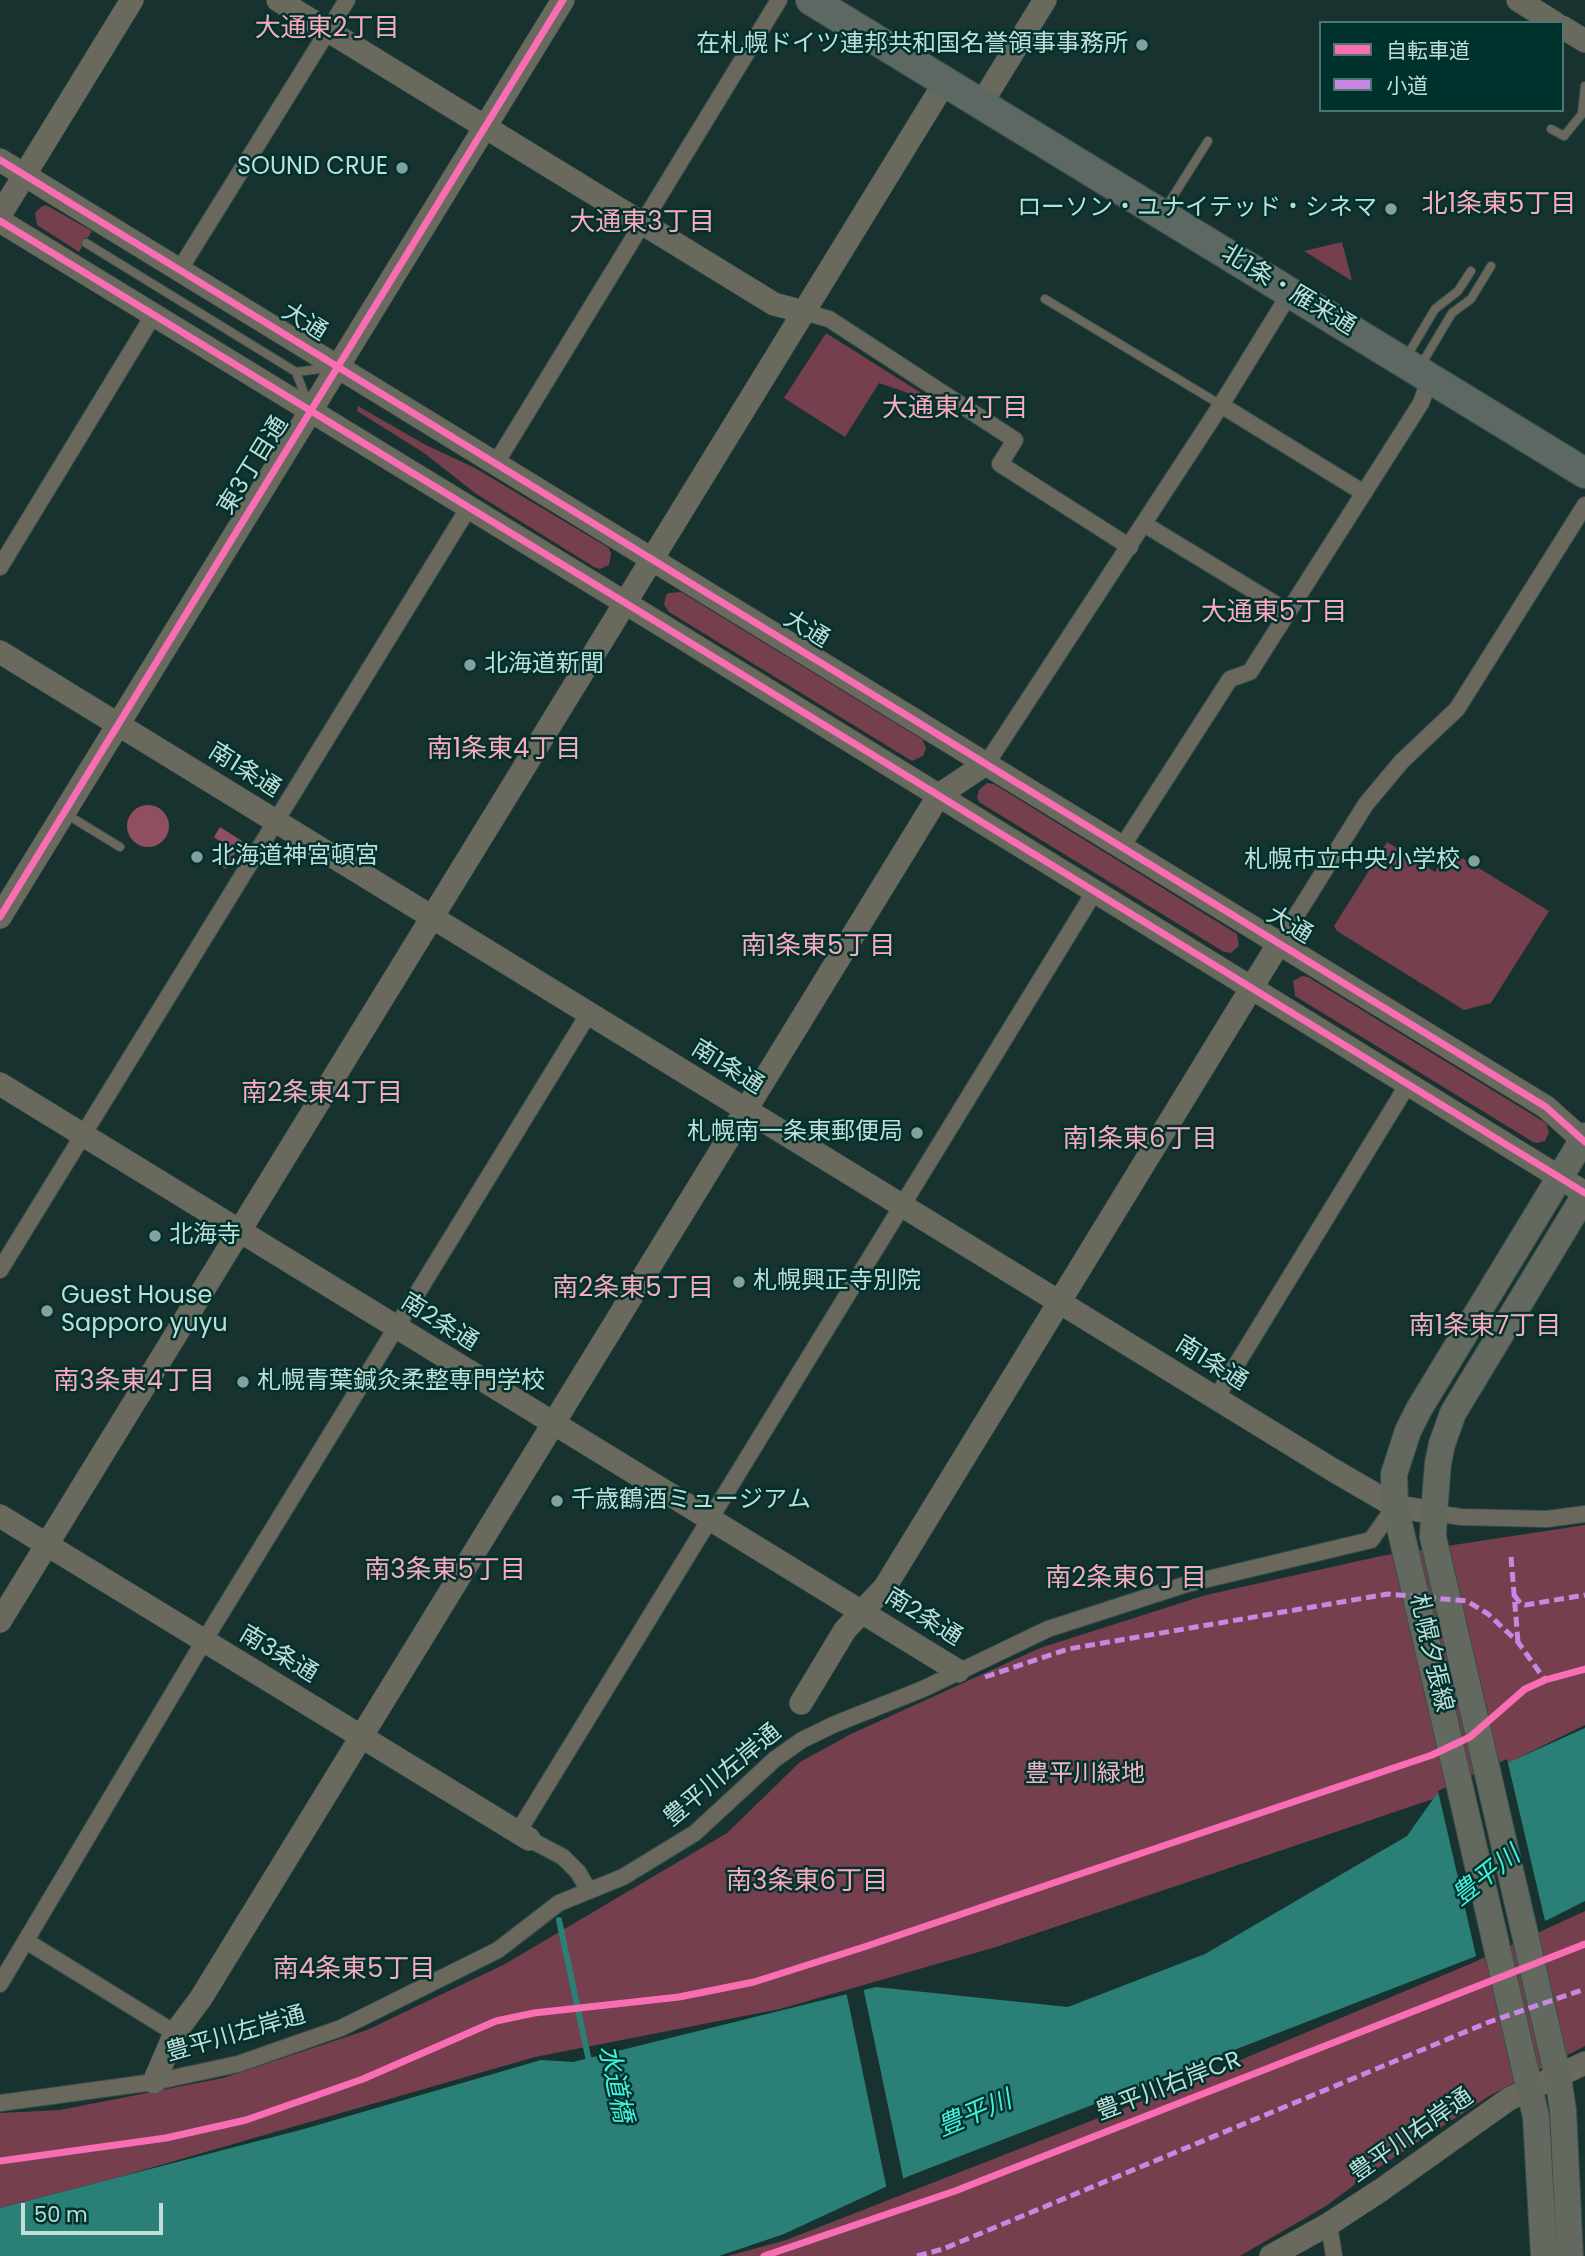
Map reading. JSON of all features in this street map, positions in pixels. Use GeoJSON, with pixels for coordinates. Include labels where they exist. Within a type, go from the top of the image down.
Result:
{"type":"FeatureCollection","features":[{"type":"Feature","properties":{"kind":"highway","name":"北1条・雁来通"},"geometry":{"type":"LineString","coordinates":[[811,0],[1585,473]]}},
{"type":"Feature","properties":{"kind":"main road","name":"札幌夕張線"},"geometry":{"type":"LineString","coordinates":[[1544,2256],[1536,2117],[1395,1506],[1394,1474],[1403,1443],[1419,1409],[1584,1139]]}},
{"type":"Feature","properties":{"kind":"main road","name":"札幌夕張線"},"geometry":{"type":"LineString","coordinates":[[1570,2256],[1564,2122],[1558,2077],[1433,1537],[1437,1462],[1453,1413],[1585,1194]]}},
{"type":"Feature","properties":{"kind":"street"},"geometry":{"type":"LineString","coordinates":[[0,215],[132,0]]}},
{"type":"Feature","properties":{"kind":"street"},"geometry":{"type":"LineString","coordinates":[[278,0],[774,304],[829,319],[1015,440],[1000,464],[1130,547]]}},
{"type":"Feature","properties":{"kind":"street"},"geometry":{"type":"LineString","coordinates":[[180,269],[347,0]]}},
{"type":"Feature","properties":{"kind":"street","name":"東3丁目通"},"geometry":{"type":"LineString","coordinates":[[0,917],[564,0]]}},
{"type":"Feature","properties":{"kind":"street"},"geometry":{"type":"LineString","coordinates":[[496,463],[779,0]]}},
{"type":"Feature","properties":{"kind":"street"},"geometry":{"type":"LineString","coordinates":[[981,104],[1045,0]]}},
{"type":"Feature","properties":{"kind":"street"},"geometry":{"type":"LineString","coordinates":[[1518,0],[1552,21]]}},
{"type":"Feature","properties":{"kind":"street"},"geometry":{"type":"LineString","coordinates":[[1564,28],[1585,41]]}},
{"type":"Feature","properties":{"kind":"street"},"geometry":{"type":"LineString","coordinates":[[0,1621],[945,82]]}},
{"type":"Feature","properties":{"kind":"street","name":"大通"},"geometry":{"type":"LineString","coordinates":[[0,160],[1546,1107],[1584,1139]]}},
{"type":"Feature","properties":{"kind":"street"},"geometry":{"type":"LineString","coordinates":[[0,221],[1252,987],[1585,1194]]}},
{"type":"Feature","properties":{"kind":"street"},"geometry":{"type":"LineString","coordinates":[[154,2082],[175,2033],[201,1998],[939,795],[988,763],[1130,547],[1290,293]]}},
{"type":"Feature","properties":{"kind":"street"},"geometry":{"type":"LineString","coordinates":[[0,566],[154,314]]}},
{"type":"Feature","properties":{"kind":"street"},"geometry":{"type":"LineString","coordinates":[[1122,847],[1230,679],[1250,672],[1421,403],[1417,371]]}},
{"type":"Feature","properties":{"kind":"street"},"geometry":{"type":"LineString","coordinates":[[1221,405],[1364,493]]}},
{"type":"Feature","properties":{"kind":"street"},"geometry":{"type":"LineString","coordinates":[[801,1703],[845,1630],[885,1587],[1366,804],[1402,761],[1457,709],[1585,505]]}},
{"type":"Feature","properties":{"kind":"street"},"geometry":{"type":"LineString","coordinates":[[0,1270],[469,507]]}},
{"type":"Feature","properties":{"kind":"street"},"geometry":{"type":"LineString","coordinates":[[1144,524],[1287,611]]}},
{"type":"Feature","properties":{"kind":"street","name":"南1条通"},"geometry":{"type":"LineString","coordinates":[[0,652],[1395,1506],[1434,1513]]}},
{"type":"Feature","properties":{"kind":"street"},"geometry":{"type":"LineString","coordinates":[[589,1891],[578,1872],[562,1857],[524,1835],[709,1519],[1095,891]]}},
{"type":"Feature","properties":{"kind":"street"},"geometry":{"type":"LineString","coordinates":[[0,1984],[204,1641],[589,1013]]}},
{"type":"Feature","properties":{"kind":"street","name":"南2条通"},"geometry":{"type":"LineString","coordinates":[[0,1084],[958,1671]]}},
{"type":"Feature","properties":{"kind":"street"},"geometry":{"type":"LineString","coordinates":[[1216,1398],[1408,1084]]}},
{"type":"Feature","properties":{"kind":"street","name":"豊平川左岸通"},"geometry":{"type":"LineString","coordinates":[[0,2103],[154,2082],[238,2064],[341,2028],[498,1950],[559,1903],[622,1877],[695,1833],[775,1759],[802,1740],[922,1689],[1048,1629],[1174,1588],[1371,1540],[1395,1506]]}},
{"type":"Feature","properties":{"kind":"street"},"geometry":{"type":"LineString","coordinates":[[1434,1513],[1461,1517],[1547,1519],[1585,1514]]}},
{"type":"Feature","properties":{"kind":"street","name":"南3条通"},"geometry":{"type":"LineString","coordinates":[[0,1516],[524,1835]]}},
{"type":"Feature","properties":{"kind":"street"},"geometry":{"type":"LineString","coordinates":[[26,1941],[175,2033]]}},
{"type":"Feature","properties":{"kind":"street","name":"豊平川右岸通"},"geometry":{"type":"LineString","coordinates":[[1271,2256],[1329,2224],[1381,2190],[1509,2099],[1585,2063]]}},
{"type":"Feature","properties":{"kind":"street"},"geometry":{"type":"LineString","coordinates":[[1329,2224],[1334,2256]]}},
{"type":"Feature","properties":{"kind":"lane"},"geometry":{"type":"LineString","coordinates":[[1551,129],[1564,136],[1582,114],[1585,86]]}},
{"type":"Feature","properties":{"kind":"lane"},"geometry":{"type":"LineString","coordinates":[[1162,214],[1208,141]]}},
{"type":"Feature","properties":{"kind":"lane"},"geometry":{"type":"LineString","coordinates":[[86,243],[296,372],[311,411]]}},
{"type":"Feature","properties":{"kind":"lane"},"geometry":{"type":"LineString","coordinates":[[1417,371],[1452,313],[1471,299],[1491,266]]}},
{"type":"Feature","properties":{"kind":"lane"},"geometry":{"type":"LineString","coordinates":[[1417,371],[1435,309],[1458,291],[1471,271]]}},
{"type":"Feature","properties":{"kind":"lane"},"geometry":{"type":"LineString","coordinates":[[1045,299],[1221,405]]}},
{"type":"Feature","properties":{"kind":"lane"},"geometry":{"type":"LineString","coordinates":[[296,372],[338,367]]}},
{"type":"Feature","properties":{"kind":"lane"},"geometry":{"type":"LineString","coordinates":[[65,813],[120,847]]}},
{"type":"Feature","properties":{"kind":"green space"},"geometry":{"type":"Polygon","coordinates":[[[46,205],[92,231],[79,252],[37,225],[35,213],[46,205]]]}},
{"type":"Feature","properties":{"kind":"green space"},"geometry":{"type":"Polygon","coordinates":[[[1342,242],[1352,281],[1304,251],[1342,242]]]}},
{"type":"Feature","properties":{"kind":"green space"},"geometry":{"type":"Polygon","coordinates":[[[826,333],[937,403],[879,383],[845,437],[784,398],[826,333]]]}},
{"type":"Feature","properties":{"kind":"green space"},"geometry":{"type":"Polygon","coordinates":[[[358,406],[424,444],[475,468],[609,548],[609,565],[600,569],[594,567],[475,493],[424,453],[357,411],[358,406]]]}},
{"type":"Feature","properties":{"kind":"green space"},"geometry":{"type":"Polygon","coordinates":[[[681,592],[923,740],[926,749],[923,756],[912,761],[669,612],[664,605],[666,595],[681,592]]]}},
{"type":"Feature","properties":{"kind":"green space"},"geometry":{"type":"Polygon","coordinates":[[[987,783],[994,784],[1237,934],[1239,946],[1231,953],[1224,952],[979,802],[979,790],[987,783]]]}},
{"type":"Feature","properties":{"kind":"green space"},"geometry":{"type":"Polygon","coordinates":[[[1387,842],[1435,872],[1449,850],[1549,911],[1491,1003],[1464,1010],[1337,931],[1334,926],[1387,842]]]}},
{"type":"Feature","properties":{"kind":"green space"},"geometry":{"type":"Polygon","coordinates":[[[1302,976],[1308,977],[1546,1123],[1549,1132],[1545,1141],[1533,1142],[1295,996],[1293,981],[1302,976]]]}},
{"type":"Feature","properties":{"kind":"green space","name":"豊平川緑地"},"geometry":{"type":"Polygon","coordinates":[[[1585,1525],[1585,1725],[1439,1797],[996,1947],[780,2009],[535,2057],[119,2177],[0,2208],[0,2113],[60,2110],[223,2078],[367,2030],[505,1964],[727,1833],[800,1762],[851,1734],[1040,1648],[1206,1595],[1381,1556],[1585,1525]]]}},
{"type":"Feature","properties":{"kind":"green space"},"geometry":{"type":"Polygon","coordinates":[[[1585,1911],[1585,2046],[1491,2095],[1373,2171],[1326,2206],[1240,2256],[728,2256],[786,2240],[1142,2101],[1470,1964],[1585,1911]]]}},
{"type":"Feature","properties":{"kind":"shaded area"},"geometry":{"type":"Polygon","coordinates":[[[148,805],[163,811],[169,826],[163,841],[148,847],[133,841],[127,826],[133,811],[148,805]]]}},
{"type":"Feature","properties":{"kind":"shaded area"},"geometry":{"type":"Polygon","coordinates":[[[220,827],[242,841],[226,869],[215,862],[225,845],[214,837],[220,827]]]}},
{"type":"Feature","properties":{"kind":"water","name":"豊平川"},"geometry":{"type":"Polygon","coordinates":[[[1585,1728],[1585,1901],[1474,1957],[909,2176],[784,2234],[719,2256],[0,2256],[0,2208],[304,2129],[541,2060],[573,2062],[876,1987],[1068,2007],[1205,1954],[1407,1836],[1436,1795],[1585,1728]]]}},
{"type":"Feature","properties":{"kind":"pier"},"geometry":{"type":"Polygon","coordinates":[[[1507,1759],[1546,1925],[1477,1960],[1438,1791],[1507,1759]]]}},
{"type":"Feature","properties":{"kind":"pier"},"geometry":{"type":"Polygon","coordinates":[[[863,1987],[904,2182],[887,2190],[846,1991],[863,1987]]]}},
{"type":"Feature","properties":{"kind":"waterway","name":"水道橋"},"geometry":{"type":"LineString","coordinates":[[559,1920],[590,2066]]}},
{"type":"Feature","properties":{"kind":"marked path"},"geometry":{"type":"LineString","coordinates":[[1511,1557],[1518,1642]]}},
{"type":"Feature","properties":{"kind":"marked path"},"geometry":{"type":"LineString","coordinates":[[985,1677],[1068,1649],[1388,1594],[1467,1601],[1488,1614],[1518,1642],[1545,1680]]}},
{"type":"Feature","properties":{"kind":"marked path"},"geometry":{"type":"LineString","coordinates":[[1514,1595],[1525,1605],[1585,1595]]}},
{"type":"Feature","properties":{"kind":"marked path"},"geometry":{"type":"LineString","coordinates":[[917,2256],[943,2249],[1489,2022],[1585,1989]]}},
{"type":"Feature","properties":{"kind":"cycle path"},"geometry":{"type":"LineString","coordinates":[[0,917],[563,0]]}},
{"type":"Feature","properties":{"kind":"cycle path"},"geometry":{"type":"LineString","coordinates":[[0,160],[1546,1107],[1585,1142]]}},
{"type":"Feature","properties":{"kind":"cycle path"},"geometry":{"type":"LineString","coordinates":[[0,221],[1585,1193]]}},
{"type":"Feature","properties":{"kind":"cycle path"},"geometry":{"type":"LineString","coordinates":[[0,2161],[166,2138],[246,2120],[363,2079],[496,2021],[534,2013],[679,1997],[754,1982],[1432,1755],[1470,1737],[1525,1689],[1545,1680],[1585,1669]]}},
{"type":"Feature","properties":{"kind":"cycle path","name":"豊平川右岸CR"},"geometry":{"type":"LineString","coordinates":[[764,2256],[955,2191],[1585,1944]]}},
{"type":"Feature","properties":{"kind":"place","name":"在札幌ドイツ連邦共和国名誉領事事務所"},"geometry":{"type":"Point","coordinates":[1142,45]}},
{"type":"Feature","properties":{"kind":"place","name":"SOUND CRUE"},"geometry":{"type":"Point","coordinates":[402,168]}},
{"type":"Feature","properties":{"kind":"place","name":"ローソン・ユナイテッド・シネマ"},"geometry":{"type":"Point","coordinates":[1391,209]}},
{"type":"Feature","properties":{"kind":"place","name":"北海道新聞"},"geometry":{"type":"Point","coordinates":[470,665]}},
{"type":"Feature","properties":{"kind":"place","name":"北海道神宮頓宮"},"geometry":{"type":"Point","coordinates":[197,857]}},
{"type":"Feature","properties":{"kind":"place","name":"札幌市立中央小学校"},"geometry":{"type":"Point","coordinates":[1474,861]}},
{"type":"Feature","properties":{"kind":"place","name":"札幌南一条東郵便局"},"geometry":{"type":"Point","coordinates":[917,1133]}},
{"type":"Feature","properties":{"kind":"place","name":"北海寺"},"geometry":{"type":"Point","coordinates":[155,1236]}},
{"type":"Feature","properties":{"kind":"place","name":"札幌興正寺別院"},"geometry":{"type":"Point","coordinates":[739,1282]}},
{"type":"Feature","properties":{"kind":"place","name":"Guest House Sapporo yuyu"},"geometry":{"type":"Point","coordinates":[47,1311]}},
{"type":"Feature","properties":{"kind":"place","name":"札幌青葉鍼灸柔整専門学校"},"geometry":{"type":"Point","coordinates":[243,1382]}},
{"type":"Feature","properties":{"kind":"place","name":"千歳鶴酒ミュージアム"},"geometry":{"type":"Point","coordinates":[557,1501]}},
{"type":"Feature","properties":{"kind":"district","name":"大通東2丁目"},"geometry":{"type":"Point","coordinates":[327,29]}},
{"type":"Feature","properties":{"kind":"district","name":"北1条東5丁目"},"geometry":{"type":"Point","coordinates":[1499,205]}},
{"type":"Feature","properties":{"kind":"district","name":"大通東3丁目"},"geometry":{"type":"Point","coordinates":[642,223]}},
{"type":"Feature","properties":{"kind":"district","name":"大通東4丁目"},"geometry":{"type":"Point","coordinates":[955,409]}},
{"type":"Feature","properties":{"kind":"district","name":"大通東5丁目"},"geometry":{"type":"Point","coordinates":[1274,613]}},
{"type":"Feature","properties":{"kind":"district","name":"南1条東4丁目"},"geometry":{"type":"Point","coordinates":[504,750]}},
{"type":"Feature","properties":{"kind":"district","name":"南1条東5丁目"},"geometry":{"type":"Point","coordinates":[818,947]}},
{"type":"Feature","properties":{"kind":"district","name":"南2条東4丁目"},"geometry":{"type":"Point","coordinates":[322,1094]}},
{"type":"Feature","properties":{"kind":"district","name":"南1条東6丁目"},"geometry":{"type":"Point","coordinates":[1140,1140]}},
{"type":"Feature","properties":{"kind":"district","name":"南2条東5丁目"},"geometry":{"type":"Point","coordinates":[633,1289]}},
{"type":"Feature","properties":{"kind":"district","name":"南1条東7丁目"},"geometry":{"type":"Point","coordinates":[1485,1327]}},
{"type":"Feature","properties":{"kind":"district","name":"南3条東4丁目"},"geometry":{"type":"Point","coordinates":[134,1382]}},
{"type":"Feature","properties":{"kind":"district","name":"南3条東5丁目"},"geometry":{"type":"Point","coordinates":[445,1571]}},
{"type":"Feature","properties":{"kind":"district","name":"南2条東6丁目"},"geometry":{"type":"Point","coordinates":[1126,1579]}},
{"type":"Feature","properties":{"kind":"district","name":"南3条東6丁目"},"geometry":{"type":"Point","coordinates":[807,1882]}},
{"type":"Feature","properties":{"kind":"district","name":"南4条東5丁目"},"geometry":{"type":"Point","coordinates":[354,1970]}}]}
